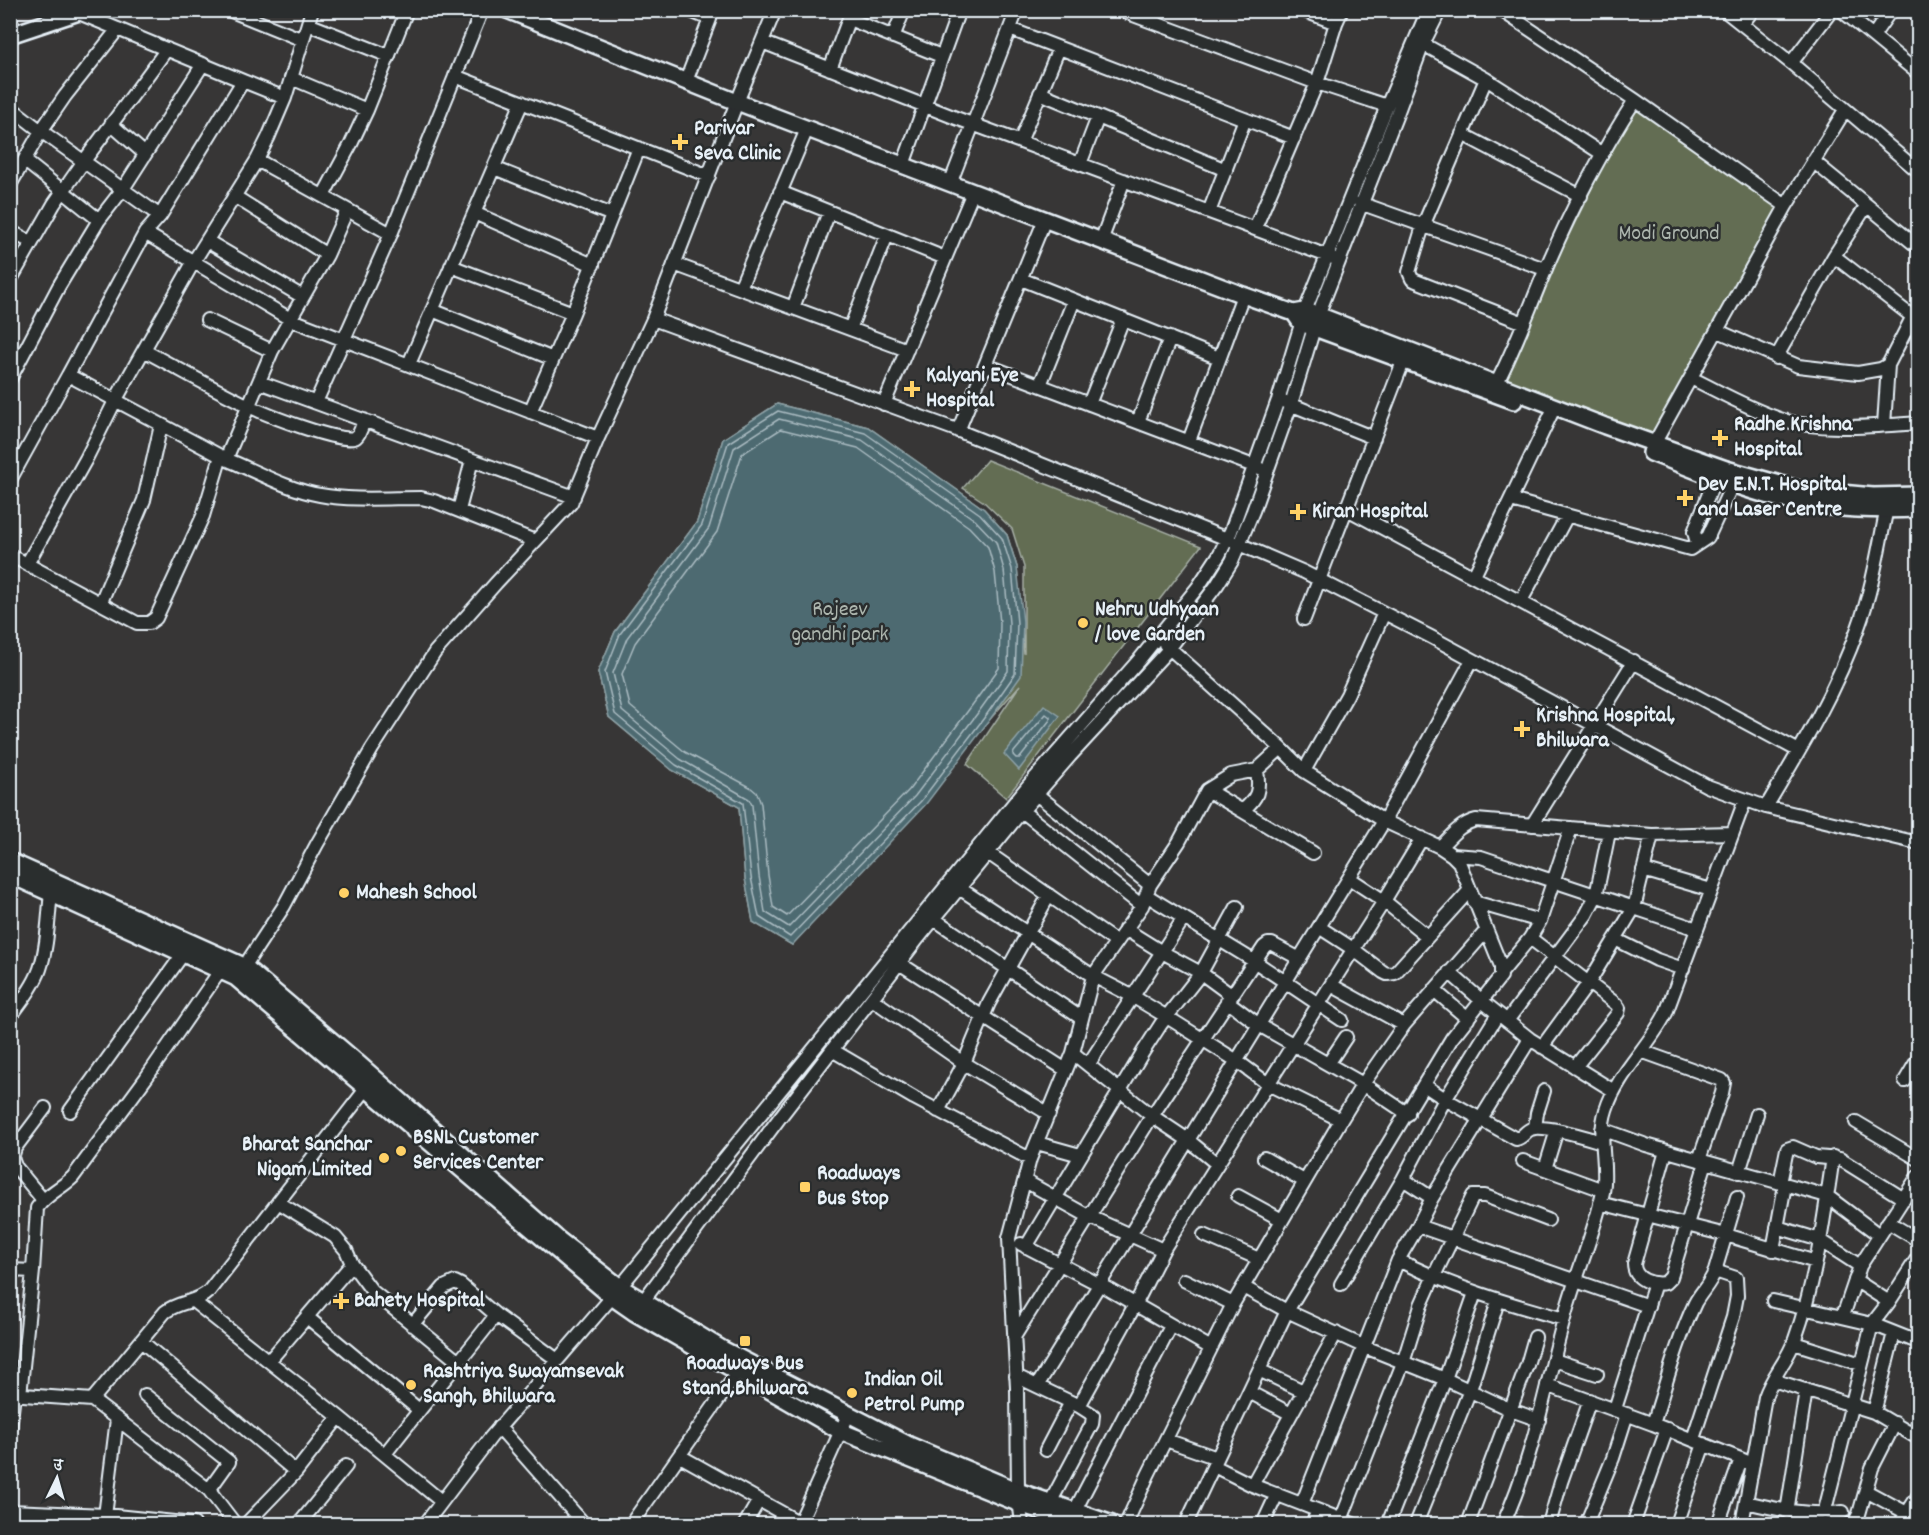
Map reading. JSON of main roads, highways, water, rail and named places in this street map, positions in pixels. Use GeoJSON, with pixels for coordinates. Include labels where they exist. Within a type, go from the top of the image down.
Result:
{"type":"FeatureCollection","features":[{"type":"Feature","properties":{"kind":"main road"},"geometry":{"type":"LineString","coordinates":[[507,10],[950,184],[1651,448],[1732,485],[1798,502],[1888,503],[1918,495]]}},
{"type":"Feature","properties":{"kind":"main road"},"geometry":{"type":"LineString","coordinates":[[10,35],[82,12]]}},
{"type":"Feature","properties":{"kind":"main road"},"geometry":{"type":"LineString","coordinates":[[1651,448],[1798,489],[1918,509]]}},
{"type":"Feature","properties":{"kind":"main road"},"geometry":{"type":"LineString","coordinates":[[10,861],[240,972],[616,1292],[738,1372],[840,1431],[1074,1519],[1112,1524]]}},
{"type":"Feature","properties":{"kind":"main road"},"geometry":{"type":"LineString","coordinates":[[10,875],[220,971],[240,972],[366,1089],[418,1125]]}},
{"type":"Feature","properties":{"kind":"main road"},"geometry":{"type":"LineString","coordinates":[[639,1307],[848,1415],[1019,1498]]}},
{"type":"Feature","properties":{"kind":"water","name":"Rajeev gandhi park"},"geometry":{"type":"Polygon","coordinates":[[[777,404],[868,427],[984,509],[1007,535],[1017,567],[1023,622],[1021,676],[991,718],[926,804],[792,945],[753,922],[745,878],[739,807],[672,770],[609,717],[598,672],[615,632],[697,522],[723,439],[777,404]]]}},
{"type":"Feature","properties":{"kind":"water"},"geometry":{"type":"Polygon","coordinates":[[[1044,705],[1060,716],[1019,770],[1004,754],[1044,705]]]}},
{"type":"Feature","properties":{"kind":"place","name":"Parivar Seva Clinic"},"geometry":{"type":"Point","coordinates":[680,142]}},
{"type":"Feature","properties":{"kind":"place","name":"Kalyani Eye Hospital"},"geometry":{"type":"Point","coordinates":[912,389]}},
{"type":"Feature","properties":{"kind":"place","name":"Radhe Krishna Hospital"},"geometry":{"type":"Point","coordinates":[1720,438]}},
{"type":"Feature","properties":{"kind":"place","name":"Dev E.N.T. Hospital and Laser Centre"},"geometry":{"type":"Point","coordinates":[1685,498]}},
{"type":"Feature","properties":{"kind":"place","name":"Kiran Hospital"},"geometry":{"type":"Point","coordinates":[1298,512]}},
{"type":"Feature","properties":{"kind":"place","name":"Nehru Udhyaan / love Garden"},"geometry":{"type":"Point","coordinates":[1083,623]}},
{"type":"Feature","properties":{"kind":"place","name":"Krishna Hospital, Bhilwara"},"geometry":{"type":"Point","coordinates":[1522,729]}},
{"type":"Feature","properties":{"kind":"place","name":"Mahesh School"},"geometry":{"type":"Point","coordinates":[344,893]}},
{"type":"Feature","properties":{"kind":"place","name":"BSNL Customer Services Center"},"geometry":{"type":"Point","coordinates":[401,1151]}},
{"type":"Feature","properties":{"kind":"place","name":"Bharat Sanchar Nigam Limited"},"geometry":{"type":"Point","coordinates":[384,1158]}},
{"type":"Feature","properties":{"kind":"place","name":"Roadways Bus Stop"},"geometry":{"type":"Point","coordinates":[805,1187]}},
{"type":"Feature","properties":{"kind":"place","name":"Bahety Hospital"},"geometry":{"type":"Point","coordinates":[341,1301]}},
{"type":"Feature","properties":{"kind":"place","name":"Roadways Bus Stand,Bhilwara"},"geometry":{"type":"Point","coordinates":[745,1341]}},
{"type":"Feature","properties":{"kind":"place","name":"Rashtriya Swayamsevak Sangh, Bhilwara"},"geometry":{"type":"Point","coordinates":[411,1385]}},
{"type":"Feature","properties":{"kind":"place","name":"Indian Oil Petrol Pump"},"geometry":{"type":"Point","coordinates":[852,1393]}},
{"type":"Feature","properties":{"kind":"park label","name":"Modi Ground"},"geometry":{"type":"Point","coordinates":[1669,234]}}]}
